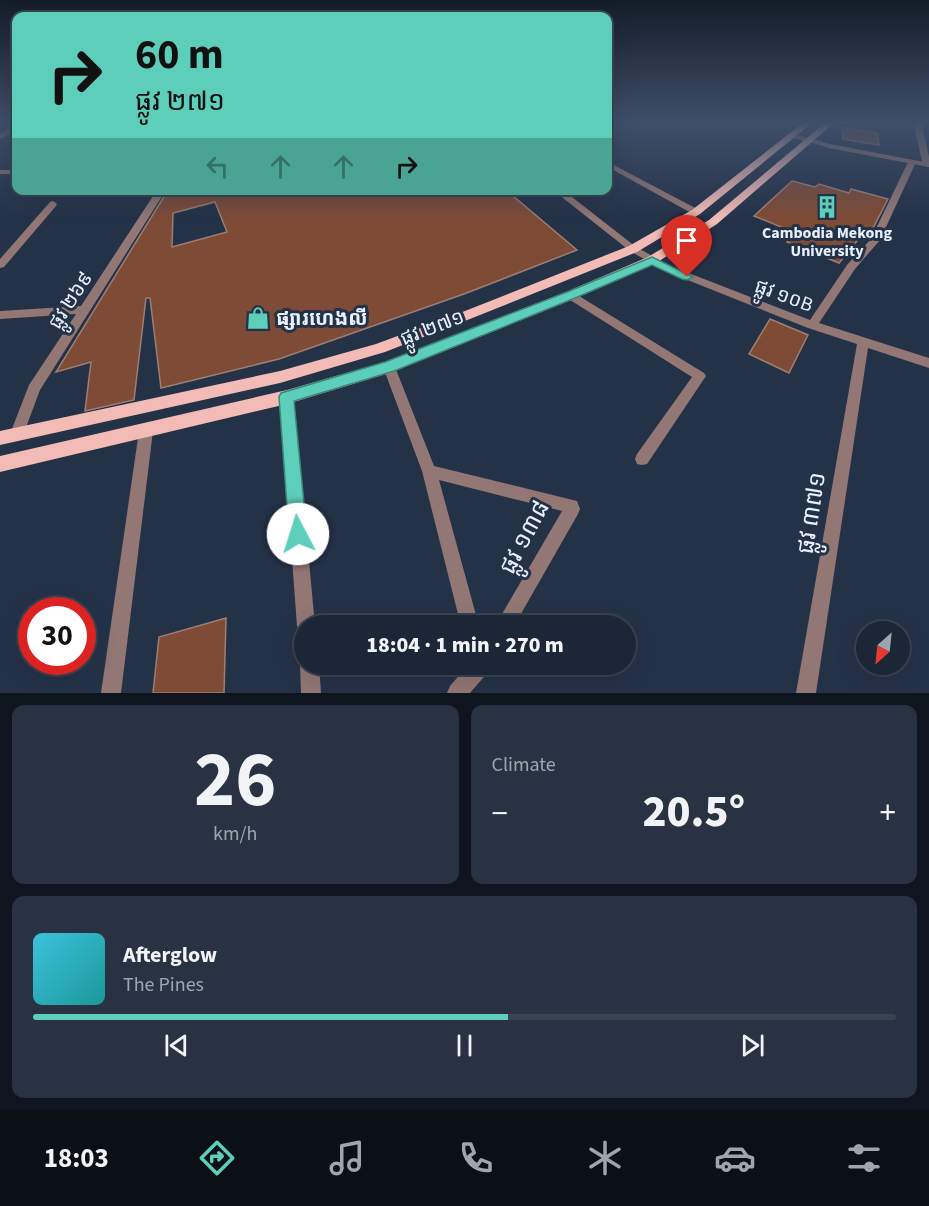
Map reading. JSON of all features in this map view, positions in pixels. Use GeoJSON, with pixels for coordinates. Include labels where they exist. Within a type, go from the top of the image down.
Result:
{"type":"FeatureCollection","features":[{"type":"Feature","properties":{"kind":"main road","name":"ផ្លូវ ២៧១"},"geometry":{"type":"LineString","coordinates":[[0,438],[280,376],[380,348],[633,249],[696,212],[769,154]]}},
{"type":"Feature","properties":{"kind":"main road","name":"ផ្លូវ ២៧១"},"geometry":{"type":"LineString","coordinates":[[0,464],[286,397],[389,367],[571,295],[652,260],[713,222],[794,154]]}},
{"type":"Feature","properties":{"kind":"street"},"geometry":{"type":"LineString","coordinates":[[877,154],[928,165]]}},
{"type":"Feature","properties":{"kind":"street"},"geometry":{"type":"LineString","coordinates":[[812,325],[850,267],[875,240],[912,162]]}},
{"type":"Feature","properties":{"kind":"street"},"geometry":{"type":"LineString","coordinates":[[612,166],[696,212]]}},
{"type":"Feature","properties":{"kind":"street","name":"ផ្លូវ ២៦៩"},"geometry":{"type":"LineString","coordinates":[[17,434],[34,389],[159,195]]}},
{"type":"Feature","properties":{"kind":"street","name":"ផ្លូវ ១០B"},"geometry":{"type":"LineString","coordinates":[[563,195],[633,249],[652,260],[739,298],[812,325],[929,363]]}},
{"type":"Feature","properties":{"kind":"street"},"geometry":{"type":"LineString","coordinates":[[0,265],[53,204]]}},
{"type":"Feature","properties":{"kind":"street"},"geometry":{"type":"LineString","coordinates":[[571,295],[700,376],[642,459]]}},
{"type":"Feature","properties":{"kind":"street"},"geometry":{"type":"LineString","coordinates":[[0,315],[85,310]]}},
{"type":"Feature","properties":{"kind":"street","name":"ផ្លូវ ៣៧១"},"geometry":{"type":"LineString","coordinates":[[806,693],[863,342]]}},
{"type":"Feature","properties":{"kind":"street"},"geometry":{"type":"LineString","coordinates":[[389,367],[429,471],[467,615]]}},
{"type":"Feature","properties":{"kind":"street"},"geometry":{"type":"LineString","coordinates":[[286,397],[305,615]]}},
{"type":"Feature","properties":{"kind":"street"},"geometry":{"type":"LineString","coordinates":[[111,693],[146,431]]}},
{"type":"Feature","properties":{"kind":"street","name":"ផ្លូវ ១៣៨"},"geometry":{"type":"LineString","coordinates":[[429,471],[572,506],[573,509],[510,615]]}},
{"type":"Feature","properties":{"kind":"street"},"geometry":{"type":"LineString","coordinates":[[310,675],[311,693]]}},
{"type":"Feature","properties":{"kind":"street"},"geometry":{"type":"LineString","coordinates":[[457,693],[472,675]]}},
{"type":"Feature","properties":{"kind":"building"},"geometry":{"type":"Polygon","coordinates":[[[792,181],[815,187],[819,184],[849,193],[851,189],[888,199],[868,238],[861,236],[839,263],[787,242],[796,233],[754,216],[792,181]]]}},
{"type":"Feature","properties":{"kind":"building","name":"ផ្សារហេងលី"},"geometry":{"type":"Polygon","coordinates":[[[165,195],[512,195],[577,250],[464,294],[279,359],[161,388],[150,298],[146,298],[134,400],[85,411],[91,362],[56,372],[165,195]],[[215,202],[173,213],[172,247],[227,232],[215,202]]]}},
{"type":"Feature","properties":{"kind":"building"},"geometry":{"type":"Polygon","coordinates":[[[770,319],[808,335],[789,373],[749,354],[770,319]]]}},
{"type":"Feature","properties":{"kind":"building"},"geometry":{"type":"Polygon","coordinates":[[[226,618],[224,693],[153,693],[159,637],[226,618]]]}},
{"type":"Feature","properties":{"kind":"place","name":"Cambodia Mekong University"},"geometry":{"type":"Point","coordinates":[827,207]}},
{"type":"Feature","properties":{"kind":"place","name":"ផ្សារហេងលី"},"geometry":{"type":"Point","coordinates":[258,318]}},
{"type":"Feature","properties":{"kind":"route"},"geometry":{"type":"LineString","coordinates":[[298,534],[286,397],[389,367],[571,295],[652,260],[687,277]]}}]}
